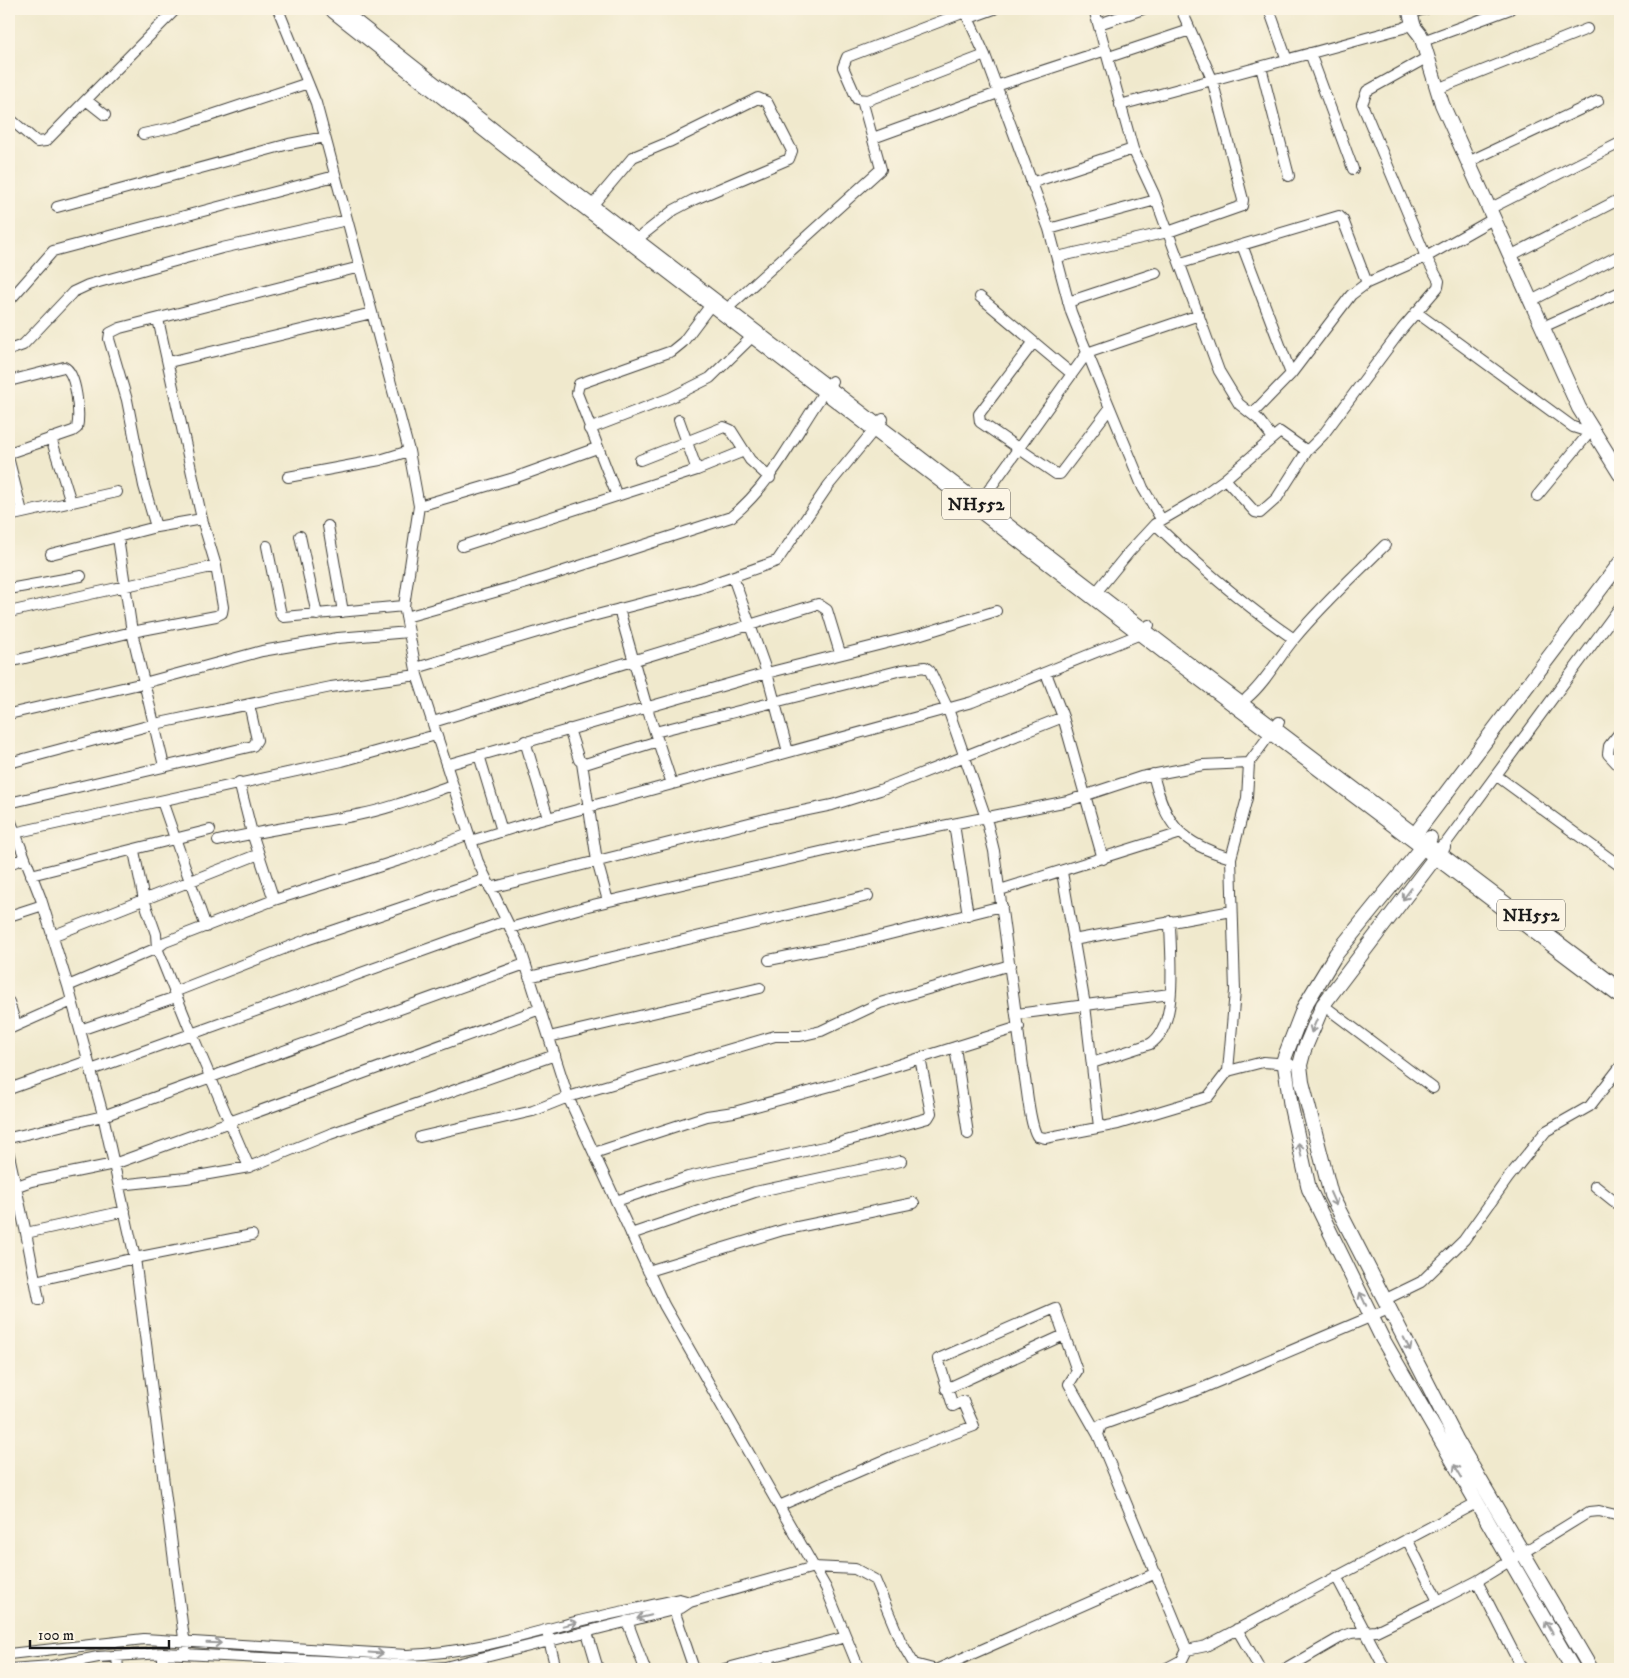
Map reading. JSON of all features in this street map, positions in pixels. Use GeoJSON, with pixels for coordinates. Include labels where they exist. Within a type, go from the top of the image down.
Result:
{"type":"FeatureCollection","features":[{"type":"Feature","properties":{"kind":"highway","name":"NH552"},"geometry":{"type":"LineString","coordinates":[[336,9],[713,302],[756,334],[830,384]]}},
{"type":"Feature","properties":{"kind":"highway","name":"NH552"},"geometry":{"type":"LineString","coordinates":[[355,9],[596,201],[732,304],[880,423],[1146,629],[1431,843],[1620,989]]}},
{"type":"Feature","properties":{"kind":"highway","name":"NH552"},"geometry":{"type":"LineString","coordinates":[[1146,629],[1246,698],[1276,727]]}},
{"type":"Feature","properties":{"kind":"street"},"geometry":{"type":"LineString","coordinates":[[9,118],[37,142],[42,143],[46,141],[176,9]]}},
{"type":"Feature","properties":{"kind":"street"},"geometry":{"type":"LineString","coordinates":[[278,9],[308,83],[325,137],[409,451],[419,506],[404,606],[416,672],[470,838],[488,883],[525,964],[568,1097],[664,1306],[826,1588],[859,1669]]}},
{"type":"Feature","properties":{"kind":"street"},"geometry":{"type":"LineString","coordinates":[[768,9],[779,9]]}},
{"type":"Feature","properties":{"kind":"street"},"geometry":{"type":"LineString","coordinates":[[985,55],[868,100],[857,99],[843,67],[847,57],[966,13],[994,9]]}},
{"type":"Feature","properties":{"kind":"street"},"geometry":{"type":"LineString","coordinates":[[1094,9],[1133,149],[1181,263],[1222,378],[1240,404],[1252,414],[1273,438]]}},
{"type":"Feature","properties":{"kind":"street"},"geometry":{"type":"LineString","coordinates":[[1099,24],[1144,9]]}},
{"type":"Feature","properties":{"kind":"street"},"geometry":{"type":"LineString","coordinates":[[1057,257],[1168,232],[1242,206],[1243,200],[1212,79],[1181,9]]}},
{"type":"Feature","properties":{"kind":"street"},"geometry":{"type":"LineString","coordinates":[[1269,9],[1287,60]]}},
{"type":"Feature","properties":{"kind":"street"},"geometry":{"type":"LineString","coordinates":[[1422,39],[1510,9]]}},
{"type":"Feature","properties":{"kind":"street"},"geometry":{"type":"LineString","coordinates":[[1120,105],[1403,28],[1417,12],[1422,26],[1422,39],[1442,104],[1579,408],[1592,433],[1620,474]]}},
{"type":"Feature","properties":{"kind":"street"},"geometry":{"type":"LineString","coordinates":[[966,13],[985,55],[1049,229],[1068,302],[1087,353],[1158,521],[1195,562],[1264,618],[1294,639]]}},
{"type":"Feature","properties":{"kind":"street"},"geometry":{"type":"LineString","coordinates":[[1438,89],[1587,29]]}},
{"type":"Feature","properties":{"kind":"street"},"geometry":{"type":"LineString","coordinates":[[874,138],[997,89],[1190,30]]}},
{"type":"Feature","properties":{"kind":"street"},"geometry":{"type":"LineString","coordinates":[[1310,53],[1352,169]]}},
{"type":"Feature","properties":{"kind":"street"},"geometry":{"type":"LineString","coordinates":[[1225,479],[1256,512],[1260,513],[1277,498],[1306,451],[1323,436],[1361,382],[1439,284],[1362,104],[1366,90],[1428,58]]}},
{"type":"Feature","properties":{"kind":"street"},"geometry":{"type":"LineString","coordinates":[[1261,66],[1290,176]]}},
{"type":"Feature","properties":{"kind":"street"},"geometry":{"type":"LineString","coordinates":[[143,134],[176,127],[308,83]]}},
{"type":"Feature","properties":{"kind":"street"},"geometry":{"type":"LineString","coordinates":[[596,201],[633,157],[669,142],[758,98],[767,102],[792,150],[789,159],[693,200],[674,210],[641,236]]}},
{"type":"Feature","properties":{"kind":"street"},"geometry":{"type":"LineString","coordinates":[[86,100],[105,115]]}},
{"type":"Feature","properties":{"kind":"street"},"geometry":{"type":"LineString","coordinates":[[732,304],[881,169],[862,100]]}},
{"type":"Feature","properties":{"kind":"street"},"geometry":{"type":"LineString","coordinates":[[1468,162],[1598,101]]}},
{"type":"Feature","properties":{"kind":"street"},"geometry":{"type":"LineString","coordinates":[[56,207],[280,147],[325,137]]}},
{"type":"Feature","properties":{"kind":"street"},"geometry":{"type":"LineString","coordinates":[[1252,414],[1291,374],[1351,295],[1366,283],[1426,256],[1491,214],[1620,144]]}},
{"type":"Feature","properties":{"kind":"street"},"geometry":{"type":"LineString","coordinates":[[1031,183],[1133,149]]}},
{"type":"Feature","properties":{"kind":"street"},"geometry":{"type":"LineString","coordinates":[[9,301],[53,251],[336,176]]}},
{"type":"Feature","properties":{"kind":"street"},"geometry":{"type":"LineString","coordinates":[[1510,256],[1620,199]]}},
{"type":"Feature","properties":{"kind":"street"},"geometry":{"type":"LineString","coordinates":[[1049,229],[1156,200]]}},
{"type":"Feature","properties":{"kind":"street"},"geometry":{"type":"LineString","coordinates":[[1181,263],[1339,216],[1343,220],[1366,283]]}},
{"type":"Feature","properties":{"kind":"street"},"geometry":{"type":"LineString","coordinates":[[9,350],[23,345],[73,292],[88,285],[222,248],[347,220]]}},
{"type":"Feature","properties":{"kind":"street"},"geometry":{"type":"LineString","coordinates":[[1242,245],[1291,374]]}},
{"type":"Feature","properties":{"kind":"street"},"geometry":{"type":"LineString","coordinates":[[1531,301],[1620,255]]}},
{"type":"Feature","properties":{"kind":"street"},"geometry":{"type":"LineString","coordinates":[[156,527],[144,486],[127,400],[109,339],[110,333],[114,330],[360,267]]}},
{"type":"Feature","properties":{"kind":"street"},"geometry":{"type":"LineString","coordinates":[[1068,302],[1156,273]]}},
{"type":"Feature","properties":{"kind":"street"},"geometry":{"type":"LineString","coordinates":[[1543,328],[1620,292]]}},
{"type":"Feature","properties":{"kind":"street"},"geometry":{"type":"LineString","coordinates":[[980,297],[1072,374]]}},
{"type":"Feature","properties":{"kind":"street"},"geometry":{"type":"LineString","coordinates":[[617,496],[589,429],[577,393],[579,384],[678,347],[713,302]]}},
{"type":"Feature","properties":{"kind":"street"},"geometry":{"type":"LineString","coordinates":[[1416,312],[1573,426],[1592,433]]}},
{"type":"Feature","properties":{"kind":"street"},"geometry":{"type":"LineString","coordinates":[[169,362],[372,313]]}},
{"type":"Feature","properties":{"kind":"street"},"geometry":{"type":"LineString","coordinates":[[981,501],[1087,353],[1199,315]]}},
{"type":"Feature","properties":{"kind":"street"},"geometry":{"type":"LineString","coordinates":[[9,662],[132,632],[216,616],[222,613],[223,607],[216,566],[202,519],[169,362],[158,319]]}},
{"type":"Feature","properties":{"kind":"street"},"geometry":{"type":"LineString","coordinates":[[589,429],[670,398],[710,378],[756,334]]}},
{"type":"Feature","properties":{"kind":"street"},"geometry":{"type":"LineString","coordinates":[[1034,343],[979,414],[978,419],[1056,474],[1060,474],[1110,408]]}},
{"type":"Feature","properties":{"kind":"street"},"geometry":{"type":"LineString","coordinates":[[9,381],[64,367],[69,369],[73,375],[77,398],[77,428],[9,453]]}},
{"type":"Feature","properties":{"kind":"street"},"geometry":{"type":"LineString","coordinates":[[406,617],[527,583],[731,517],[750,502],[770,478],[786,448],[830,384]]}},
{"type":"Feature","properties":{"kind":"street"},"geometry":{"type":"LineString","coordinates":[[679,420],[697,470]]}},
{"type":"Feature","properties":{"kind":"street"},"geometry":{"type":"LineString","coordinates":[[9,763],[156,724],[331,687],[416,672],[619,609],[697,589],[777,561],[828,486],[880,423]]}},
{"type":"Feature","properties":{"kind":"street"},"geometry":{"type":"LineString","coordinates":[[640,460],[727,427],[750,460],[770,478]]}},
{"type":"Feature","properties":{"kind":"street"},"geometry":{"type":"LineString","coordinates":[[1098,591],[1129,552],[1158,521],[1196,500],[1225,479],[1280,432],[1306,451]]}},
{"type":"Feature","properties":{"kind":"street"},"geometry":{"type":"LineString","coordinates":[[1537,496],[1592,433]]}},
{"type":"Feature","properties":{"kind":"street"},"geometry":{"type":"LineString","coordinates":[[51,438],[71,502]]}},
{"type":"Feature","properties":{"kind":"street"},"geometry":{"type":"LineString","coordinates":[[419,506],[514,478],[597,448]]}},
{"type":"Feature","properties":{"kind":"street"},"geometry":{"type":"LineString","coordinates":[[288,477],[380,460],[409,451]]}},
{"type":"Feature","properties":{"kind":"street"},"geometry":{"type":"LineString","coordinates":[[462,546],[697,470],[744,451]]}},
{"type":"Feature","properties":{"kind":"street"},"geometry":{"type":"LineString","coordinates":[[9,461],[22,512]]}},
{"type":"Feature","properties":{"kind":"street"},"geometry":{"type":"LineString","coordinates":[[9,516],[117,492]]}},
{"type":"Feature","properties":{"kind":"street"},"geometry":{"type":"LineString","coordinates":[[51,554],[156,527],[202,519]]}},
{"type":"Feature","properties":{"kind":"street"},"geometry":{"type":"LineString","coordinates":[[328,526],[343,612]]}},
{"type":"Feature","properties":{"kind":"street"},"geometry":{"type":"LineString","coordinates":[[300,536],[317,615]]}},
{"type":"Feature","properties":{"kind":"street"},"geometry":{"type":"LineString","coordinates":[[118,538],[132,632],[156,724],[164,766]]}},
{"type":"Feature","properties":{"kind":"street"},"geometry":{"type":"LineString","coordinates":[[1246,698],[1256,690],[1294,639],[1325,604],[1385,545]]}},
{"type":"Feature","properties":{"kind":"street"},"geometry":{"type":"LineString","coordinates":[[267,546],[281,615],[287,618],[404,606]]}},
{"type":"Feature","properties":{"kind":"street"},"geometry":{"type":"LineString","coordinates":[[1591,1669],[1524,1551],[1456,1438],[1331,1195],[1302,1082],[1300,1065],[1322,1005],[1620,563]]}},
{"type":"Feature","properties":{"kind":"street"},"geometry":{"type":"LineString","coordinates":[[9,612],[216,566]]}},
{"type":"Feature","properties":{"kind":"street"},"geometry":{"type":"LineString","coordinates":[[9,589],[81,576]]}},
{"type":"Feature","properties":{"kind":"street"},"geometry":{"type":"LineString","coordinates":[[733,577],[767,673],[788,752]]}},
{"type":"Feature","properties":{"kind":"street"},"geometry":{"type":"LineString","coordinates":[[433,722],[634,662],[818,604],[827,610],[840,653]]}},
{"type":"Feature","properties":{"kind":"street"},"geometry":{"type":"LineString","coordinates":[[1573,1669],[1476,1503],[1372,1317],[1309,1189],[1291,1107],[1285,1064],[1304,1007],[1336,954],[1431,843],[1497,776],[1620,608]]}},
{"type":"Feature","properties":{"kind":"street"},"geometry":{"type":"LineString","coordinates":[[619,609],[647,708],[672,784]]}},
{"type":"Feature","properties":{"kind":"street"},"geometry":{"type":"LineString","coordinates":[[446,765],[767,673],[840,653],[918,635],[996,611]]}},
{"type":"Feature","properties":{"kind":"street"},"geometry":{"type":"LineString","coordinates":[[68,986],[274,900],[470,838],[587,808],[972,702],[1046,673],[1146,629]]}},
{"type":"Feature","properties":{"kind":"street"},"geometry":{"type":"LineString","coordinates":[[9,714],[144,683],[262,651],[338,638],[409,632]]}},
{"type":"Feature","properties":{"kind":"street"},"geometry":{"type":"LineString","coordinates":[[582,762],[584,764],[657,736],[774,702],[920,666],[930,671],[948,709],[986,818],[1000,890],[1032,1129],[1037,1136],[1045,1138],[1118,1124],[1208,1097],[1228,1071],[1235,991],[1232,858],[1247,798],[1249,763],[1276,727]]}},
{"type":"Feature","properties":{"kind":"street"},"geometry":{"type":"LineString","coordinates":[[1046,673],[1063,717],[1104,859]]}},
{"type":"Feature","properties":{"kind":"street"},"geometry":{"type":"LineString","coordinates":[[9,803],[253,746],[257,740],[249,704]]}},
{"type":"Feature","properties":{"kind":"street"},"geometry":{"type":"LineString","coordinates":[[80,1030],[175,994],[306,940],[488,883],[596,861],[768,818],[832,805],[880,790],[1063,717]]}},
{"type":"Feature","properties":{"kind":"street"},"geometry":{"type":"LineString","coordinates":[[569,730],[584,766],[587,808],[596,861],[608,901]]}},
{"type":"Feature","properties":{"kind":"street"},"geometry":{"type":"LineString","coordinates":[[1620,732],[1609,746],[1608,754],[1620,768]]}},
{"type":"Feature","properties":{"kind":"street"},"geometry":{"type":"LineString","coordinates":[[14,834],[342,760],[436,735]]}},
{"type":"Feature","properties":{"kind":"street"},"geometry":{"type":"LineString","coordinates":[[525,741],[548,818]]}},
{"type":"Feature","properties":{"kind":"street"},"geometry":{"type":"LineString","coordinates":[[480,755],[502,831]]}},
{"type":"Feature","properties":{"kind":"street"},"geometry":{"type":"LineString","coordinates":[[9,1089],[192,1035],[254,1010],[508,924],[872,840],[986,818],[1085,796],[1153,774],[1203,764],[1249,763]]}},
{"type":"Feature","properties":{"kind":"street"},"geometry":{"type":"LineString","coordinates":[[1153,774],[1168,819],[1187,840],[1207,851],[1232,858]]}},
{"type":"Feature","properties":{"kind":"street"},"geometry":{"type":"LineString","coordinates":[[1497,776],[1620,866]]}},
{"type":"Feature","properties":{"kind":"street"},"geometry":{"type":"LineString","coordinates":[[239,782],[252,832],[274,900]]}},
{"type":"Feature","properties":{"kind":"street"},"geometry":{"type":"LineString","coordinates":[[218,841],[252,832],[359,815],[406,802],[452,785]]}},
{"type":"Feature","properties":{"kind":"street"},"geometry":{"type":"LineString","coordinates":[[162,801],[174,840],[206,927]]}},
{"type":"Feature","properties":{"kind":"street"},"geometry":{"type":"LineString","coordinates":[[9,819],[43,905],[68,986],[103,1116],[135,1258],[186,1642],[186,1654]]}},
{"type":"Feature","properties":{"kind":"street"},"geometry":{"type":"LineString","coordinates":[[954,824],[968,915]]}},
{"type":"Feature","properties":{"kind":"street"},"geometry":{"type":"LineString","coordinates":[[31,875],[210,830]]}},
{"type":"Feature","properties":{"kind":"street"},"geometry":{"type":"LineString","coordinates":[[1000,890],[1104,859],[1181,833]]}},
{"type":"Feature","properties":{"kind":"street"},"geometry":{"type":"LineString","coordinates":[[134,850],[144,900],[156,934],[158,948],[175,994],[248,1167]]}},
{"type":"Feature","properties":{"kind":"street"},"geometry":{"type":"LineString","coordinates":[[52,936],[259,854]]}},
{"type":"Feature","properties":{"kind":"street"},"geometry":{"type":"LineString","coordinates":[[9,864],[25,858]]}},
{"type":"Feature","properties":{"kind":"street"},"geometry":{"type":"LineString","coordinates":[[1062,872],[1085,1005],[1098,1127]]}},
{"type":"Feature","properties":{"kind":"street"},"geometry":{"type":"LineString","coordinates":[[529,977],[868,896]]}},
{"type":"Feature","properties":{"kind":"street"},"geometry":{"type":"LineString","coordinates":[[9,916],[43,905]]}},
{"type":"Feature","properties":{"kind":"street"},"geometry":{"type":"LineString","coordinates":[[769,960],[1002,906]]}},
{"type":"Feature","properties":{"kind":"street"},"geometry":{"type":"LineString","coordinates":[[1073,940],[1232,911]]}},
{"type":"Feature","properties":{"kind":"street"},"geometry":{"type":"LineString","coordinates":[[1092,1063],[1157,1040],[1169,1015],[1170,921]]}},
{"type":"Feature","properties":{"kind":"street"},"geometry":{"type":"LineString","coordinates":[[9,1138],[103,1116],[525,964]]}},
{"type":"Feature","properties":{"kind":"street"},"geometry":{"type":"LineString","coordinates":[[420,1137],[497,1118],[522,1114],[568,1097],[775,1036],[800,1036],[821,1031],[880,1003],[1010,965]]}},
{"type":"Feature","properties":{"kind":"street"},"geometry":{"type":"LineString","coordinates":[[549,1037],[760,988]]}},
{"type":"Feature","properties":{"kind":"street"},"geometry":{"type":"LineString","coordinates":[[1017,1014],[1170,994]]}},
{"type":"Feature","properties":{"kind":"street"},"geometry":{"type":"LineString","coordinates":[[9,1002],[12,1027],[72,1000]]}},
{"type":"Feature","properties":{"kind":"street"},"geometry":{"type":"LineString","coordinates":[[1322,1005],[1432,1088]]}},
{"type":"Feature","properties":{"kind":"street"},"geometry":{"type":"LineString","coordinates":[[12,1187],[114,1164],[540,1009]]}},
{"type":"Feature","properties":{"kind":"street"},"geometry":{"type":"LineString","coordinates":[[594,1153],[707,1116],[734,1112],[766,1101],[834,1085],[1019,1027]]}},
{"type":"Feature","properties":{"kind":"street"},"geometry":{"type":"LineString","coordinates":[[955,1047],[968,1134]]}},
{"type":"Feature","properties":{"kind":"street"},"geometry":{"type":"LineString","coordinates":[[118,1185],[194,1177],[248,1167],[330,1134],[554,1055]]}},
{"type":"Feature","properties":{"kind":"street"},"geometry":{"type":"LineString","coordinates":[[616,1201],[688,1177],[828,1146],[928,1118],[931,1113],[920,1058]]}},
{"type":"Feature","properties":{"kind":"street"},"geometry":{"type":"LineString","coordinates":[[1228,1071],[1262,1062],[1300,1065]]}},
{"type":"Feature","properties":{"kind":"street"},"geometry":{"type":"LineString","coordinates":[[1098,1435],[1101,1425],[1105,1422],[1203,1388],[1372,1317],[1386,1305],[1422,1282],[1464,1240],[1508,1178],[1546,1131],[1590,1106],[1620,1067]]}},
{"type":"Feature","properties":{"kind":"street"},"geometry":{"type":"LineString","coordinates":[[9,1155],[12,1187],[26,1233],[39,1300]]}},
{"type":"Feature","properties":{"kind":"street"},"geometry":{"type":"LineString","coordinates":[[631,1234],[754,1192],[901,1161]]}},
{"type":"Feature","properties":{"kind":"street"},"geometry":{"type":"LineString","coordinates":[[1595,1186],[1620,1206]]}},
{"type":"Feature","properties":{"kind":"street"},"geometry":{"type":"LineString","coordinates":[[648,1271],[784,1230],[914,1203]]}},
{"type":"Feature","properties":{"kind":"street"},"geometry":{"type":"LineString","coordinates":[[26,1233],[125,1211]]}},
{"type":"Feature","properties":{"kind":"street"},"geometry":{"type":"LineString","coordinates":[[35,1280],[252,1235]]}},
{"type":"Feature","properties":{"kind":"street"},"geometry":{"type":"LineString","coordinates":[[779,1506],[894,1456],[974,1426],[963,1401],[952,1406],[938,1359],[1055,1308],[1077,1371],[1069,1384],[1098,1435],[1187,1650]]}},
{"type":"Feature","properties":{"kind":"street"},"geometry":{"type":"LineString","coordinates":[[946,1389],[1064,1335]]}},
{"type":"Feature","properties":{"kind":"street"},"geometry":{"type":"LineString","coordinates":[[1165,1669],[1179,1662],[1187,1650],[1206,1646],[1476,1503]]}},
{"type":"Feature","properties":{"kind":"street"},"geometry":{"type":"LineString","coordinates":[[1286,1669],[1343,1636],[1351,1633],[1368,1633],[1438,1601],[1477,1580],[1589,1512],[1600,1511],[1620,1516]]}},
{"type":"Feature","properties":{"kind":"street"},"geometry":{"type":"LineString","coordinates":[[1407,1539],[1438,1601]]}},
{"type":"Feature","properties":{"kind":"street"},"geometry":{"type":"LineString","coordinates":[[9,1669],[52,1666],[98,1657],[163,1654],[423,1668],[445,1667],[674,1610],[690,1602],[814,1567],[855,1569],[875,1580],[900,1640],[914,1664],[934,1669]]}},
{"type":"Feature","properties":{"kind":"street"},"geometry":{"type":"LineString","coordinates":[[938,1669],[1156,1573]]}},
{"type":"Feature","properties":{"kind":"street"},"geometry":{"type":"LineString","coordinates":[[1336,1576],[1368,1633],[1385,1669]]}},
{"type":"Feature","properties":{"kind":"street"},"geometry":{"type":"LineString","coordinates":[[1477,1580],[1522,1669]]}},
{"type":"Feature","properties":{"kind":"street"},"geometry":{"type":"LineString","coordinates":[[9,1654],[144,1639],[416,1655],[480,1647],[679,1600],[690,1602]]}},
{"type":"Feature","properties":{"kind":"street"},"geometry":{"type":"LineString","coordinates":[[674,1610],[694,1669]]}},
{"type":"Feature","properties":{"kind":"street"},"geometry":{"type":"LineString","coordinates":[[627,1622],[645,1669]]}},
{"type":"Feature","properties":{"kind":"street"},"geometry":{"type":"LineString","coordinates":[[1237,1629],[1260,1669]]}},
{"type":"Feature","properties":{"kind":"street"},"geometry":{"type":"LineString","coordinates":[[547,1630],[556,1669]]}},
{"type":"Feature","properties":{"kind":"street"},"geometry":{"type":"LineString","coordinates":[[587,1632],[598,1669]]}},
{"type":"Feature","properties":{"kind":"street"},"geometry":{"type":"LineString","coordinates":[[726,1669],[846,1637]]}},
{"type":"Feature","properties":{"kind":"street"},"geometry":{"type":"LineString","coordinates":[[163,1654],[163,1669]]}},
{"type":"Feature","properties":{"kind":"street"},"geometry":{"type":"LineString","coordinates":[[117,1656],[118,1669]]}},
{"type":"Feature","properties":{"kind":"street"},"geometry":{"type":"LineString","coordinates":[[767,1657],[772,1669]]}}]}
